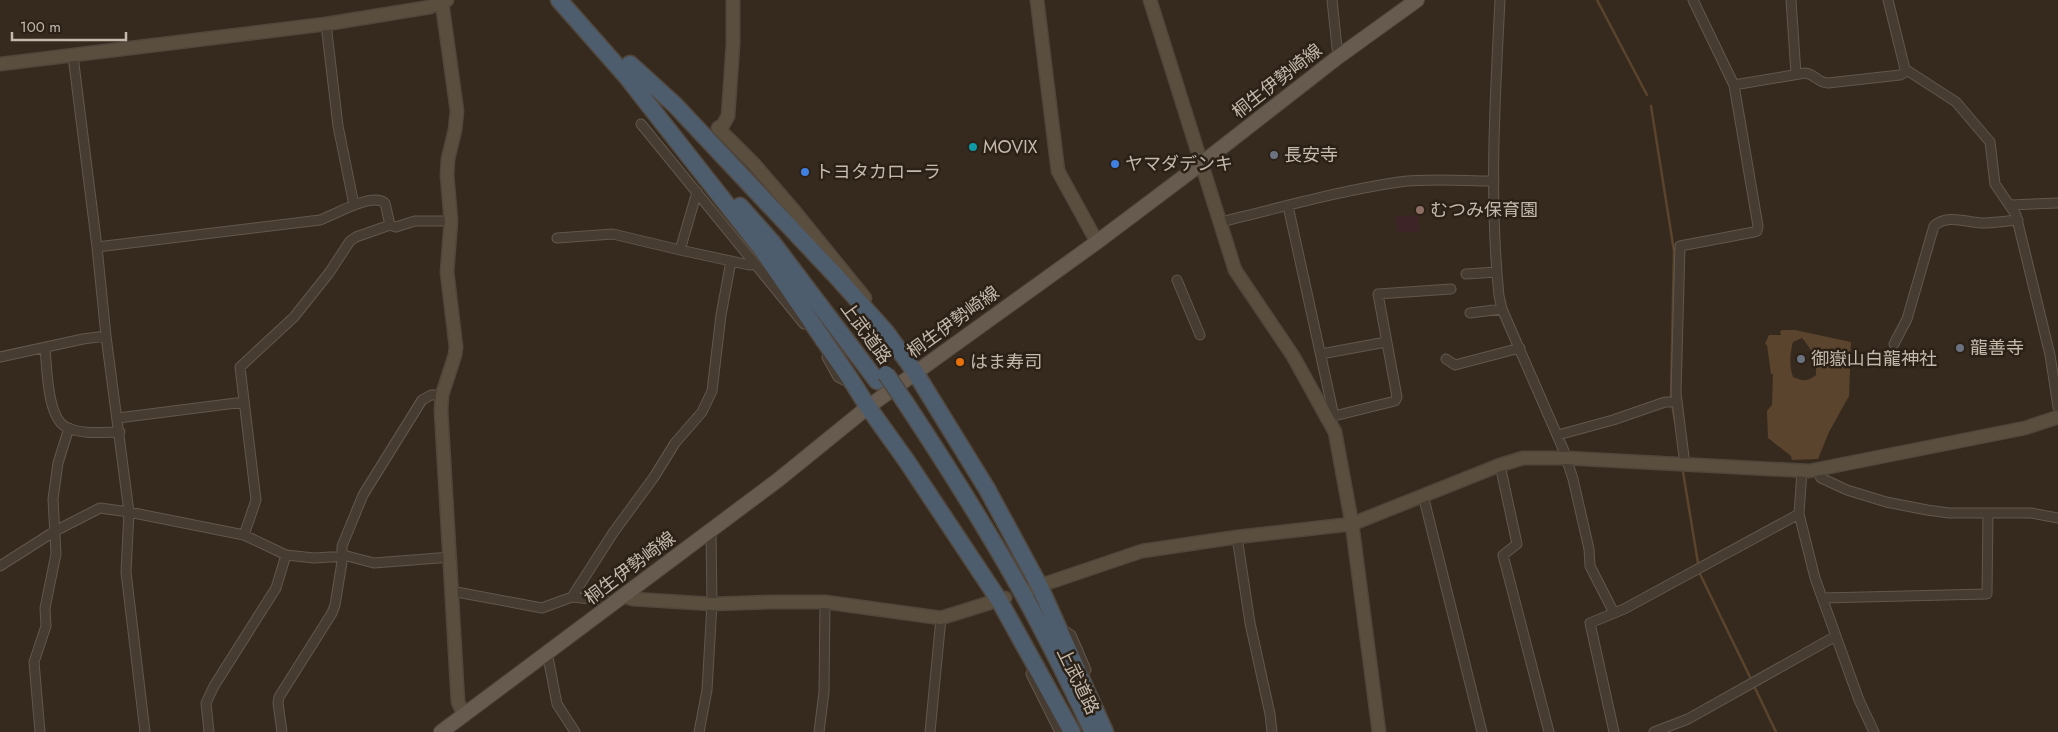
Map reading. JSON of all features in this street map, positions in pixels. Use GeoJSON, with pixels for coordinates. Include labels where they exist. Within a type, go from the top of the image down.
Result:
{"type":"FeatureCollection","features":[{"type":"Feature","properties":{"kind":"highway","name":"上武道路"},"geometry":{"type":"LineString","coordinates":[[559,0],[628,70],[778,233],[835,305],[900,405],[964,492],[1018,584],[1067,677],[1093,732]]}},
{"type":"Feature","properties":{"kind":"highway","name":"上武道路"},"geometry":{"type":"LineString","coordinates":[[573,0],[628,70]]}},
{"type":"Feature","properties":{"kind":"highway"},"geometry":{"type":"LineString","coordinates":[[628,70],[675,106],[737,170],[886,332],[915,372],[987,489],[1035,587],[1057,626],[1105,732]]}},
{"type":"Feature","properties":{"kind":"highway"},"geometry":{"type":"LineString","coordinates":[[628,70],[761,248],[852,380],[868,407],[1002,599],[1014,626],[1072,732]]}},
{"type":"Feature","properties":{"kind":"highway","name":"上武道路"},"geometry":{"type":"LineString","coordinates":[[900,405],[1009,590],[1081,732]]}},
{"type":"Feature","properties":{"kind":"main road","name":"桐生伊勢崎線"},"geometry":{"type":"LineString","coordinates":[[441,732],[711,531],[778,480],[868,407],[1096,242],[1202,163],[1338,57],[1417,0]]}},
{"type":"Feature","properties":{"kind":"street"},"geometry":{"type":"LineString","coordinates":[[733,0],[733,44],[728,116],[718,128],[754,164],[796,213],[881,317],[886,332]]}},
{"type":"Feature","properties":{"kind":"street"},"geometry":{"type":"LineString","coordinates":[[1037,0],[1058,172],[1096,242]]}},
{"type":"Feature","properties":{"kind":"street"},"geometry":{"type":"LineString","coordinates":[[1156,0],[1150,0],[1235,270],[1332,418]]}},
{"type":"Feature","properties":{"kind":"street"},"geometry":{"type":"LineString","coordinates":[[1332,0],[1338,57]]}},
{"type":"Feature","properties":{"kind":"street"},"geometry":{"type":"LineString","coordinates":[[1500,0],[1494,88],[1494,181],[1497,272],[1502,309],[1558,435],[1566,458],[1589,549],[1590,566],[1614,613]]}},
{"type":"Feature","properties":{"kind":"street"},"geometry":{"type":"LineString","coordinates":[[1685,465],[1676,402],[1680,246],[1754,232],[1757,231],[1758,226],[1734,85],[1693,0]]}},
{"type":"Feature","properties":{"kind":"street"},"geometry":{"type":"LineString","coordinates":[[1791,0],[1796,74]]}},
{"type":"Feature","properties":{"kind":"street"},"geometry":{"type":"LineString","coordinates":[[1888,0],[1904,67],[1907,71],[1956,102],[1990,142],[1996,184],[2018,220],[2054,354],[2058,406]]}},
{"type":"Feature","properties":{"kind":"street"},"geometry":{"type":"LineString","coordinates":[[0,64],[326,24],[415,10],[444,1],[457,111],[447,167],[451,221],[446,272],[456,347],[442,395],[441,422],[451,557],[451,591],[458,702],[464,715]]}},
{"type":"Feature","properties":{"kind":"street"},"geometry":{"type":"LineString","coordinates":[[326,24],[338,126],[354,205]]}},
{"type":"Feature","properties":{"kind":"street"},"geometry":{"type":"LineString","coordinates":[[73,56],[129,512],[126,572],[145,732]]}},
{"type":"Feature","properties":{"kind":"street"},"geometry":{"type":"LineString","coordinates":[[1734,85],[1796,74],[1811,74],[1821,82],[1828,83],[1900,75],[1907,71]]}},
{"type":"Feature","properties":{"kind":"street"},"geometry":{"type":"LineString","coordinates":[[641,124],[796,313],[829,359],[838,377],[846,381],[852,380]]}},
{"type":"Feature","properties":{"kind":"street"},"geometry":{"type":"LineString","coordinates":[[1220,222],[1306,200],[1399,182],[1494,181]]}},
{"type":"Feature","properties":{"kind":"street"},"geometry":{"type":"LineString","coordinates":[[680,250],[697,192]]}},
{"type":"Feature","properties":{"kind":"street"},"geometry":{"type":"LineString","coordinates":[[97,247],[320,220],[354,205],[371,201],[383,201],[390,225]]}},
{"type":"Feature","properties":{"kind":"street"},"geometry":{"type":"LineString","coordinates":[[2010,205],[2058,202]]}},
{"type":"Feature","properties":{"kind":"street"},"geometry":{"type":"LineString","coordinates":[[1288,206],[1321,354],[1332,418],[1339,443],[1352,524],[1379,732]]}},
{"type":"Feature","properties":{"kind":"street"},"geometry":{"type":"LineString","coordinates":[[1894,344],[1907,319],[1934,226],[1942,221],[1951,220],[1979,223],[2018,220]]}},
{"type":"Feature","properties":{"kind":"street"},"geometry":{"type":"LineString","coordinates":[[244,535],[256,500],[240,367],[294,317],[329,273],[350,241],[390,225],[396,227],[415,221],[451,221]]}},
{"type":"Feature","properties":{"kind":"street"},"geometry":{"type":"LineString","coordinates":[[557,238],[612,234],[748,265],[755,264]]}},
{"type":"Feature","properties":{"kind":"street"},"geometry":{"type":"LineString","coordinates":[[572,597],[613,533],[654,477],[674,443],[702,412],[712,391],[721,315],[731,261]]}},
{"type":"Feature","properties":{"kind":"street"},"geometry":{"type":"LineString","coordinates":[[1466,274],[1497,272]]}},
{"type":"Feature","properties":{"kind":"street"},"geometry":{"type":"LineString","coordinates":[[1177,280],[1200,335]]}},
{"type":"Feature","properties":{"kind":"street"},"geometry":{"type":"LineString","coordinates":[[1332,418],[1395,402],[1397,397],[1378,294],[1450,289]]}},
{"type":"Feature","properties":{"kind":"street"},"geometry":{"type":"LineString","coordinates":[[1470,313],[1502,309]]}},
{"type":"Feature","properties":{"kind":"street"},"geometry":{"type":"LineString","coordinates":[[0,358],[106,336]]}},
{"type":"Feature","properties":{"kind":"street"},"geometry":{"type":"LineString","coordinates":[[1321,354],[1386,342]]}},
{"type":"Feature","properties":{"kind":"street"},"geometry":{"type":"LineString","coordinates":[[45,348],[53,409],[62,424],[69,428],[120,432]]}},
{"type":"Feature","properties":{"kind":"street"},"geometry":{"type":"LineString","coordinates":[[1446,360],[1455,365],[1520,348]]}},
{"type":"Feature","properties":{"kind":"street"},"geometry":{"type":"LineString","coordinates":[[282,732],[278,703],[279,697],[336,605],[342,546],[363,495],[423,399],[431,395],[442,395]]}},
{"type":"Feature","properties":{"kind":"street"},"geometry":{"type":"LineString","coordinates":[[118,418],[244,402]]}},
{"type":"Feature","properties":{"kind":"street"},"geometry":{"type":"LineString","coordinates":[[1558,435],[1613,420],[1665,402],[1676,402]]}},
{"type":"Feature","properties":{"kind":"street"},"geometry":{"type":"LineString","coordinates":[[1035,587],[1142,551],[1237,537],[1352,524],[1500,465],[1529,458],[1566,458],[1802,472],[2025,428],[2058,417]]}},
{"type":"Feature","properties":{"kind":"street"},"geometry":{"type":"LineString","coordinates":[[40,732],[34,662],[46,626],[45,608],[56,554],[54,498],[58,463],[69,428]]}},
{"type":"Feature","properties":{"kind":"street"},"geometry":{"type":"LineString","coordinates":[[1500,465],[1516,544],[1503,555],[1549,732]]}},
{"type":"Feature","properties":{"kind":"street"},"geometry":{"type":"LineString","coordinates":[[1817,470],[1821,478],[1847,490],[1886,502],[1949,513],[2031,513],[2058,518]]}},
{"type":"Feature","properties":{"kind":"street"},"geometry":{"type":"LineString","coordinates":[[1802,472],[1799,514],[1815,578],[1859,700],[1874,732]]}},
{"type":"Feature","properties":{"kind":"street"},"geometry":{"type":"LineString","coordinates":[[1423,496],[1482,732]]}},
{"type":"Feature","properties":{"kind":"street"},"geometry":{"type":"LineString","coordinates":[[0,566],[55,531],[100,508],[244,535],[286,555],[314,558],[341,556],[374,563],[451,557]]}},
{"type":"Feature","properties":{"kind":"street"},"geometry":{"type":"LineString","coordinates":[[1822,598],[1986,594],[1988,513]]}},
{"type":"Feature","properties":{"kind":"street"},"geometry":{"type":"LineString","coordinates":[[1614,732],[1590,626],[1593,620],[1614,613],[1799,514]]}},
{"type":"Feature","properties":{"kind":"street"},"geometry":{"type":"LineString","coordinates":[[699,732],[707,690],[712,604],[711,531]]}},
{"type":"Feature","properties":{"kind":"street"},"geometry":{"type":"LineString","coordinates":[[1237,537],[1250,623],[1270,714],[1272,732]]}},
{"type":"Feature","properties":{"kind":"street"},"geometry":{"type":"LineString","coordinates":[[209,732],[206,703],[214,686],[276,588],[286,555]]}},
{"type":"Feature","properties":{"kind":"street"},"geometry":{"type":"LineString","coordinates":[[451,591],[542,608],[572,597],[607,601],[611,606]]}},
{"type":"Feature","properties":{"kind":"street"},"geometry":{"type":"LineString","coordinates":[[624,596],[633,599],[712,604],[826,602],[941,618],[1002,599]]}},
{"type":"Feature","properties":{"kind":"street"},"geometry":{"type":"LineString","coordinates":[[819,732],[824,692],[826,602]]}},
{"type":"Feature","properties":{"kind":"street"},"geometry":{"type":"LineString","coordinates":[[930,732],[941,618]]}},
{"type":"Feature","properties":{"kind":"street"},"geometry":{"type":"LineString","coordinates":[[1014,626],[1015,642],[1060,732]]}},
{"type":"Feature","properties":{"kind":"street"},"geometry":{"type":"LineString","coordinates":[[1057,626],[1070,634],[1113,732]]}},
{"type":"Feature","properties":{"kind":"street"},"geometry":{"type":"LineString","coordinates":[[1654,732],[1688,719],[1836,636]]}},
{"type":"Feature","properties":{"kind":"street"},"geometry":{"type":"LineString","coordinates":[[547,652],[557,704],[575,732]]}},
{"type":"Feature","properties":{"kind":"shaded area"},"geometry":{"type":"Polygon","coordinates":[[[1418,215],[1419,232],[1397,232],[1395,216],[1418,215]]]}},
{"type":"Feature","properties":{"kind":"shaded area"},"geometry":{"type":"Polygon","coordinates":[[[1795,330],[1851,342],[1849,396],[1829,432],[1818,459],[1792,460],[1791,456],[1768,438],[1767,411],[1772,405],[1773,374],[1771,374],[1767,345],[1765,344],[1769,335],[1781,335],[1780,331],[1795,330]],[[1802,338],[1793,342],[1790,359],[1793,377],[1805,380],[1816,375],[1816,369],[1815,359],[1802,338]]]}},
{"type":"Feature","properties":{"kind":"waterway"},"geometry":{"type":"LineString","coordinates":[[1597,0],[1647,95]]}},
{"type":"Feature","properties":{"kind":"waterway"},"geometry":{"type":"LineString","coordinates":[[1651,106],[1674,251],[1671,397],[1675,422]]}},
{"type":"Feature","properties":{"kind":"waterway"},"geometry":{"type":"LineString","coordinates":[[1683,472],[1698,563]]}},
{"type":"Feature","properties":{"kind":"waterway"},"geometry":{"type":"LineString","coordinates":[[1700,574],[1750,677]]}},
{"type":"Feature","properties":{"kind":"waterway"},"geometry":{"type":"LineString","coordinates":[[1755,688],[1776,732]]}},
{"type":"Feature","properties":{"kind":"place","name":"MOVIX"},"geometry":{"type":"Point","coordinates":[973,147]}},
{"type":"Feature","properties":{"kind":"place","name":"長安寺"},"geometry":{"type":"Point","coordinates":[1274,155]}},
{"type":"Feature","properties":{"kind":"place","name":"ヤマダデンキ"},"geometry":{"type":"Point","coordinates":[1115,164]}},
{"type":"Feature","properties":{"kind":"place","name":"トヨタカローラ"},"geometry":{"type":"Point","coordinates":[805,172]}},
{"type":"Feature","properties":{"kind":"place","name":"むつみ保育園"},"geometry":{"type":"Point","coordinates":[1420,210]}},
{"type":"Feature","properties":{"kind":"place","name":"龍善寺"},"geometry":{"type":"Point","coordinates":[1960,348]}},
{"type":"Feature","properties":{"kind":"place","name":"御嶽山白龍神社"},"geometry":{"type":"Point","coordinates":[1801,359]}},
{"type":"Feature","properties":{"kind":"place","name":"はま寿司"},"geometry":{"type":"Point","coordinates":[960,362]}}]}
